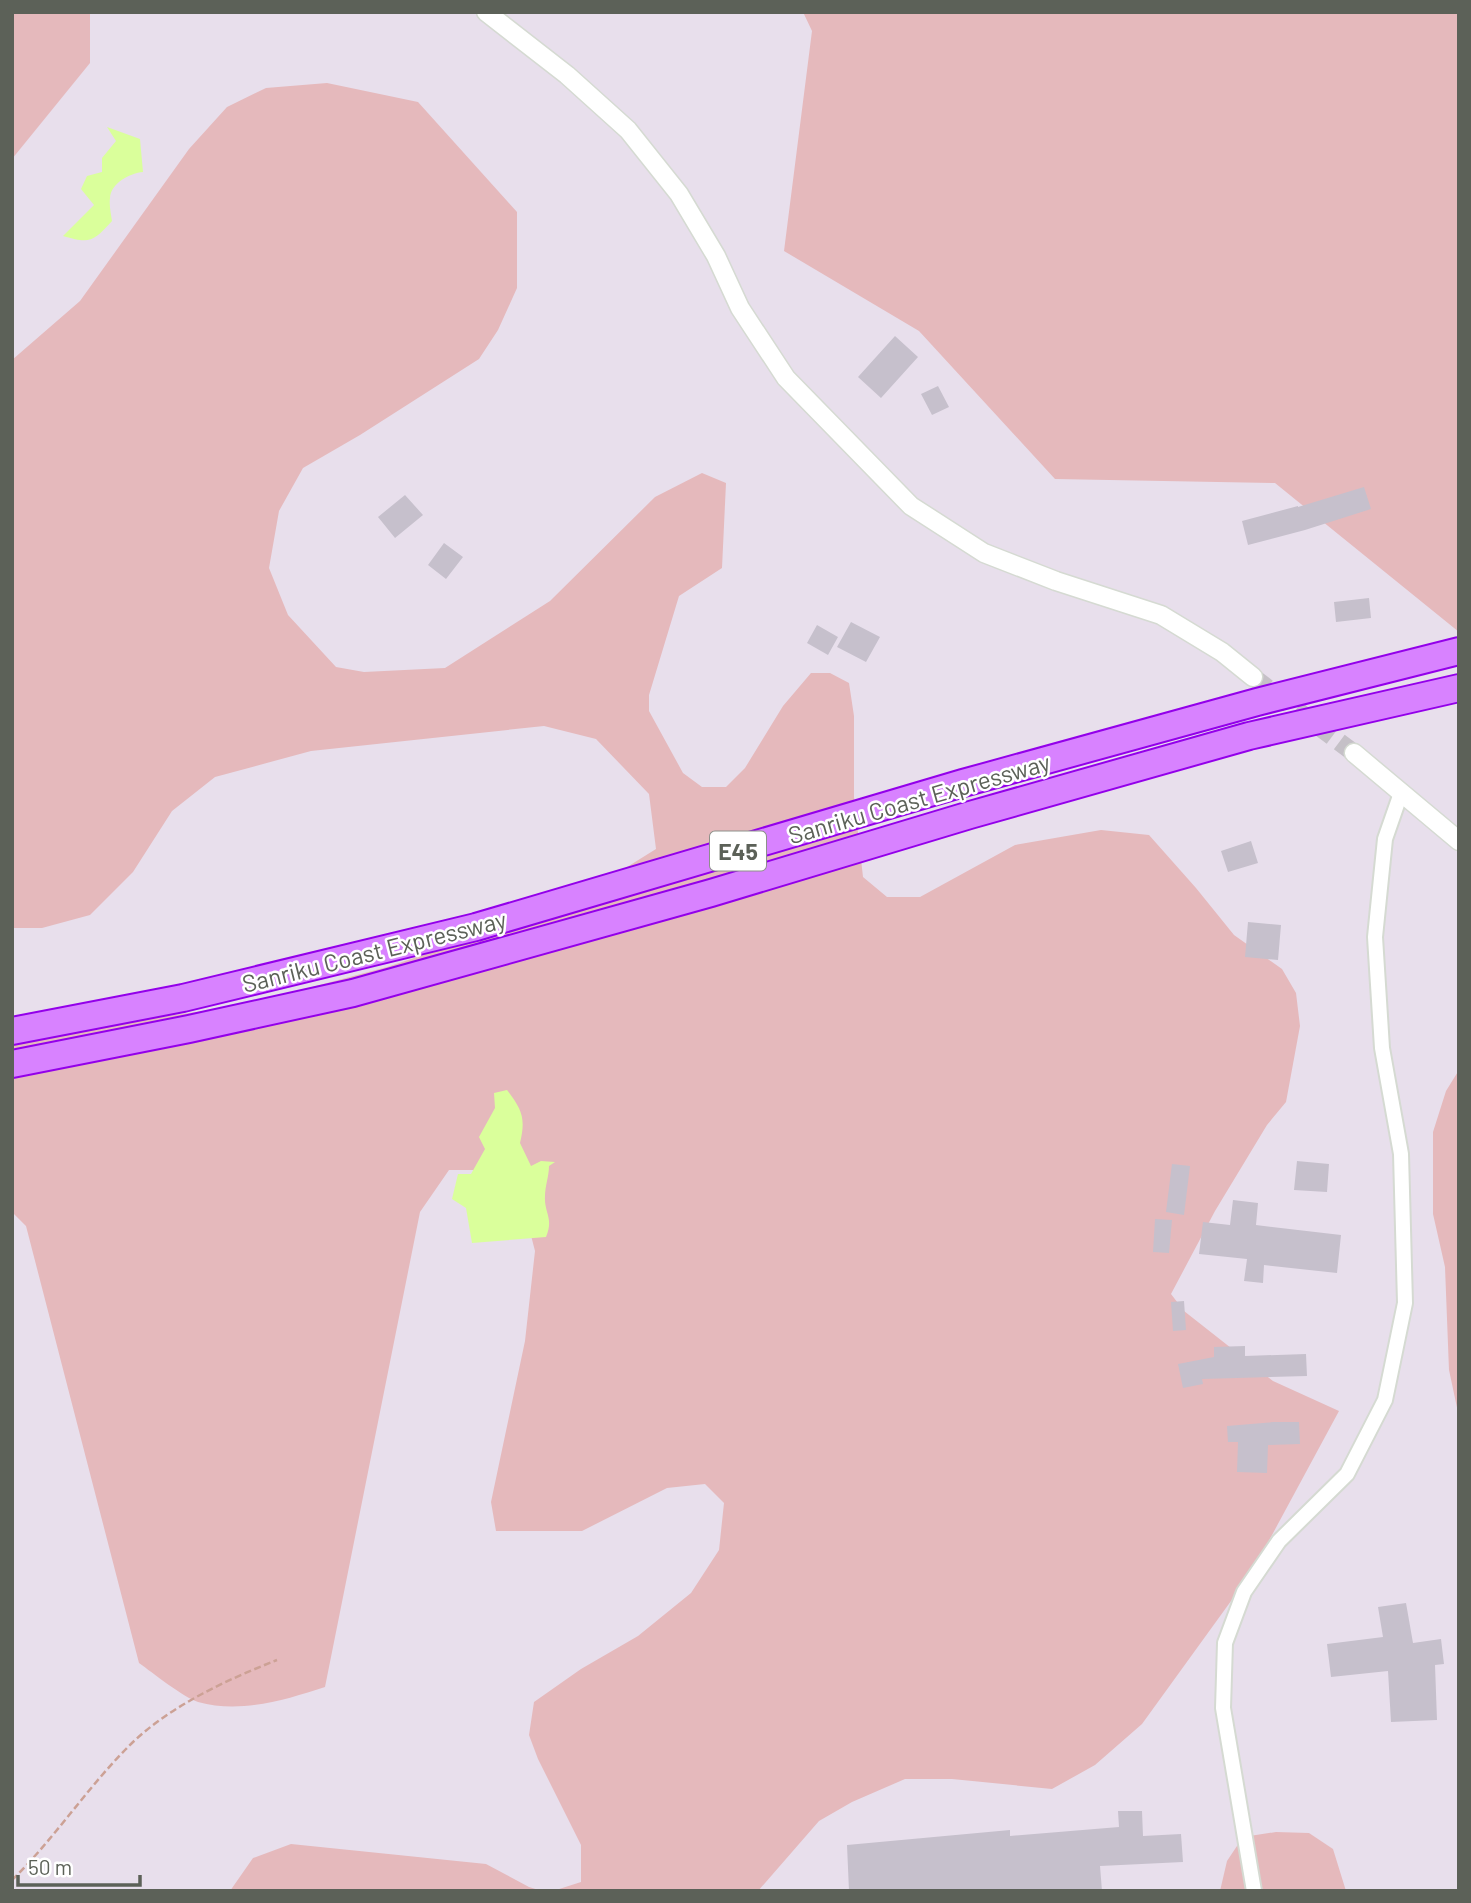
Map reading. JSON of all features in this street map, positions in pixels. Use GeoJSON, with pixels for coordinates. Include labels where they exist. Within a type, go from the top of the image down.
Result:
{"type":"FeatureCollection","features":[{"type":"Feature","properties":{"kind":"highway","name":"Sanriku Coast Expressway"},"geometry":{"type":"LineString","coordinates":[[12,1031],[183,999],[476,927],[963,783],[1256,702],[1459,651]]}},
{"type":"Feature","properties":{"kind":"highway","name":"Sanriku Coast Expressway"},"geometry":{"type":"LineString","coordinates":[[12,1064],[190,1029],[353,992],[711,893],[1249,736],[1459,688]]}},
{"type":"Feature","properties":{"kind":"street"},"geometry":{"type":"LineString","coordinates":[[486,12],[567,75],[628,131],[679,194],[716,256],[740,308],[786,378],[911,506],[984,553],[1056,581],[1161,615],[1222,652],[1253,677]]}},
{"type":"Feature","properties":{"kind":"street"},"geometry":{"type":"LineString","coordinates":[[1354,753],[1459,841]]}},
{"type":"Feature","properties":{"kind":"street"},"geometry":{"type":"LineString","coordinates":[[1254,1891],[1223,1709],[1226,1643],[1244,1592],[1279,1541],[1347,1474],[1384,1399],[1405,1303],[1401,1154],[1381,1048],[1375,937],[1384,839],[1401,793]]}},
{"type":"Feature","properties":{"kind":"path"},"geometry":{"type":"LineString","coordinates":[[12,1880],[126,1749],[153,1725],[235,1677],[277,1660]]}},
{"type":"Feature","properties":{"kind":"shaded area"},"geometry":{"type":"Polygon","coordinates":[[[12,12],[90,12],[90,63],[12,159],[12,12]]]}},
{"type":"Feature","properties":{"kind":"shaded area"},"geometry":{"type":"Polygon","coordinates":[[[803,12],[1459,12],[1459,632],[1275,483],[1055,479],[919,331],[784,251],[812,31],[803,12]]]}},
{"type":"Feature","properties":{"kind":"shaded area"},"geometry":{"type":"Polygon","coordinates":[[[327,83],[418,102],[517,212],[517,288],[498,330],[479,359],[303,468],[279,511],[269,568],[288,615],[336,667],[364,672],[445,668],[550,601],[655,497],[702,473],[726,483],[722,568],[679,596],[649,695],[649,711],[683,773],[702,787],[726,787],[745,768],[783,706],[811,673],[830,673],[849,683],[854,716],[854,797],[863,877],[887,897],[920,897],[1015,845],[1101,830],[1149,835],[1234,935],[1282,969],[1296,993],[1300,1026],[1286,1102],[1267,1125],[1215,1211],[1171,1294],[1184,1311],[1273,1381],[1339,1411],[1252,1572],[1142,1724],[1095,1765],[1052,1789],[952,1779],[905,1779],[852,1802],[819,1821],[758,1891],[553,1891],[581,1882],[581,1845],[538,1759],[529,1735],[534,1702],[581,1669],[638,1636],[691,1593],[719,1550],[724,1503],[705,1484],[667,1488],[582,1531],[496,1531],[491,1502],[525,1341],[535,1251],[525,1212],[478,1170],[449,1170],[420,1212],[325,1687],[278,1701],[230,1707],[198,1702],[176,1690],[139,1663],[26,1226],[12,1212],[12,1034],[83,1028],[245,1005],[387,967],[558,910],[656,849],[649,794],[596,739],[544,726],[311,751],[215,777],[172,811],[133,872],[90,915],[42,928],[12,928],[12,360],[80,301],[189,149],[227,107],[266,88],[327,83]]]}},
{"type":"Feature","properties":{"kind":"shaded area"},"geometry":{"type":"Polygon","coordinates":[[[107,127],[140,139],[143,172],[132,174],[117,183],[111,193],[112,221],[95,237],[79,240],[63,236],[94,205],[81,189],[87,176],[102,172],[102,158],[116,141],[107,127]]]}},
{"type":"Feature","properties":{"kind":"shaded area"},"geometry":{"type":"Polygon","coordinates":[[[1459,1070],[1459,1417],[1449,1370],[1445,1267],[1433,1214],[1433,1132],[1446,1091],[1459,1070]]]}},
{"type":"Feature","properties":{"kind":"shaded area"},"geometry":{"type":"Polygon","coordinates":[[[507,1090],[521,1115],[523,1127],[520,1143],[531,1166],[541,1161],[555,1162],[549,1166],[545,1192],[548,1230],[546,1237],[472,1243],[466,1208],[452,1199],[458,1174],[471,1174],[485,1149],[479,1137],[495,1108],[494,1093],[507,1090]]]}},
{"type":"Feature","properties":{"kind":"shaded area"},"geometry":{"type":"Polygon","coordinates":[[[1276,1832],[1309,1833],[1333,1849],[1346,1891],[1220,1891],[1227,1861],[1243,1837],[1276,1832]]]}},
{"type":"Feature","properties":{"kind":"shaded area"},"geometry":{"type":"Polygon","coordinates":[[[291,1844],[486,1864],[542,1891],[230,1891],[253,1858],[291,1844]]]}},
{"type":"Feature","properties":{"kind":"building"},"geometry":{"type":"Polygon","coordinates":[[[895,336],[918,357],[881,398],[858,377],[895,336]]]}},
{"type":"Feature","properties":{"kind":"building"},"geometry":{"type":"Polygon","coordinates":[[[938,386],[949,407],[932,415],[921,394],[938,386]]]}},
{"type":"Feature","properties":{"kind":"building"},"geometry":{"type":"Polygon","coordinates":[[[1364,487],[1371,509],[1248,545],[1242,521],[1364,487]]]}},
{"type":"Feature","properties":{"kind":"building"},"geometry":{"type":"Polygon","coordinates":[[[405,495],[423,515],[395,538],[378,517],[405,495]]]}},
{"type":"Feature","properties":{"kind":"building"},"geometry":{"type":"Polygon","coordinates":[[[444,543],[463,557],[446,579],[428,565],[444,543]]]}},
{"type":"Feature","properties":{"kind":"building"},"geometry":{"type":"Polygon","coordinates":[[[1369,598],[1371,618],[1336,622],[1334,602],[1369,598]]]}},
{"type":"Feature","properties":{"kind":"building"},"geometry":{"type":"Polygon","coordinates":[[[851,622],[880,637],[866,662],[837,647],[851,622]]]}},
{"type":"Feature","properties":{"kind":"building"},"geometry":{"type":"Polygon","coordinates":[[[817,625],[838,637],[828,655],[807,643],[817,625]]]}},
{"type":"Feature","properties":{"kind":"building"},"geometry":{"type":"Polygon","coordinates":[[[1251,841],[1258,863],[1228,872],[1221,851],[1251,841]]]}},
{"type":"Feature","properties":{"kind":"building"},"geometry":{"type":"Polygon","coordinates":[[[1248,922],[1281,925],[1278,960],[1245,957],[1248,922]]]}},
{"type":"Feature","properties":{"kind":"building"},"geometry":{"type":"Polygon","coordinates":[[[1297,1161],[1329,1164],[1327,1192],[1294,1190],[1297,1161]]]}},
{"type":"Feature","properties":{"kind":"building"},"geometry":{"type":"Polygon","coordinates":[[[1172,1164],[1190,1166],[1184,1215],[1166,1212],[1172,1164]]]}},
{"type":"Feature","properties":{"kind":"building"},"geometry":{"type":"Polygon","coordinates":[[[1233,1200],[1258,1203],[1256,1225],[1341,1235],[1337,1273],[1264,1265],[1263,1283],[1244,1281],[1247,1259],[1199,1254],[1203,1222],[1230,1225],[1233,1200]]]}},
{"type":"Feature","properties":{"kind":"building"},"geometry":{"type":"Polygon","coordinates":[[[1155,1219],[1172,1220],[1169,1253],[1153,1252],[1155,1219]]]}},
{"type":"Feature","properties":{"kind":"building"},"geometry":{"type":"Polygon","coordinates":[[[1184,1301],[1186,1330],[1173,1331],[1171,1302],[1184,1301]]]}},
{"type":"Feature","properties":{"kind":"building"},"geometry":{"type":"Polygon","coordinates":[[[1245,1346],[1245,1356],[1306,1354],[1307,1376],[1202,1379],[1203,1384],[1183,1388],[1178,1364],[1214,1357],[1214,1347],[1245,1346]]]}},
{"type":"Feature","properties":{"kind":"building"},"geometry":{"type":"Polygon","coordinates":[[[1299,1422],[1300,1444],[1268,1445],[1267,1473],[1237,1472],[1238,1442],[1228,1442],[1227,1426],[1299,1422]]]}},
{"type":"Feature","properties":{"kind":"building"},"geometry":{"type":"Polygon","coordinates":[[[1406,1603],[1413,1643],[1441,1639],[1444,1664],[1435,1665],[1437,1720],[1391,1722],[1388,1671],[1331,1677],[1327,1644],[1383,1637],[1378,1607],[1406,1603]]]}},
{"type":"Feature","properties":{"kind":"building"},"geometry":{"type":"Polygon","coordinates":[[[1118,1811],[1142,1811],[1143,1836],[1181,1834],[1183,1862],[1100,1866],[1102,1891],[849,1891],[847,1845],[1010,1830],[1010,1836],[1119,1827],[1118,1811]]]}},
{"type":"Feature","properties":{"kind":"tunnel"},"geometry":{"type":"LineString","coordinates":[[1253,677],[1354,753]]}}]}
